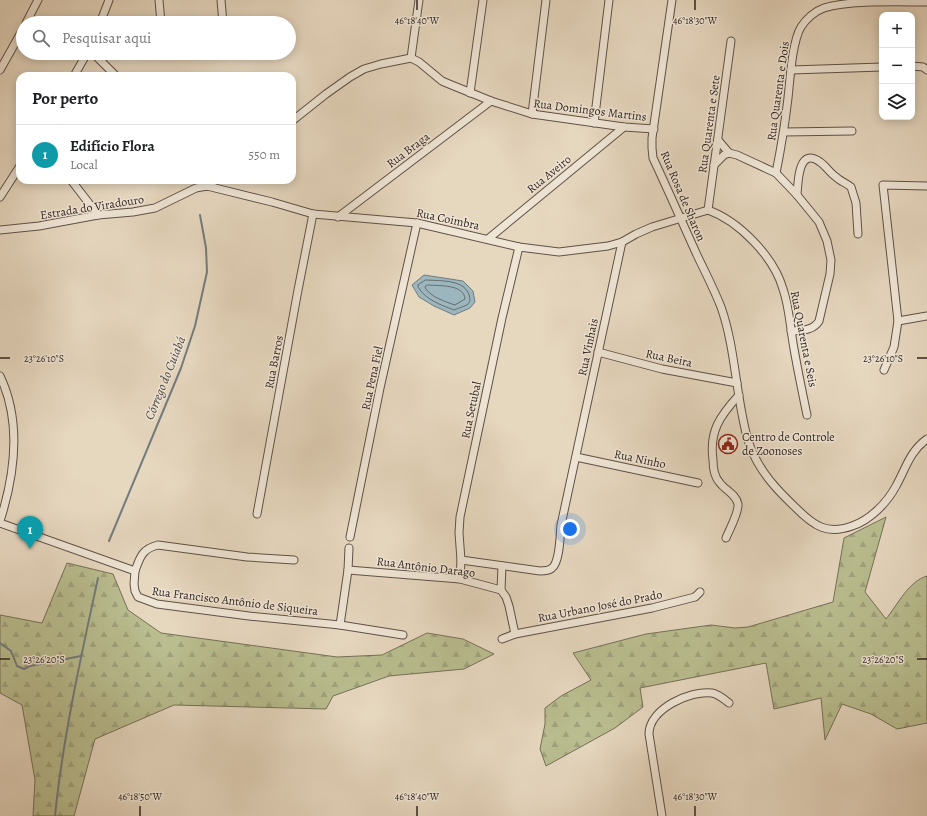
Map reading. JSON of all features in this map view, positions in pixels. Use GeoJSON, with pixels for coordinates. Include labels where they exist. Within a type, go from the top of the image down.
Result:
{"type":"FeatureCollection","features":[{"type":"Feature","properties":{"kind":"street"},"geometry":{"type":"LineString","coordinates":[[30,16],[38,0]]}},
{"type":"Feature","properties":{"kind":"street"},"geometry":{"type":"LineString","coordinates":[[103,16],[110,0]]}},
{"type":"Feature","properties":{"kind":"street"},"geometry":{"type":"LineString","coordinates":[[159,0],[160,16]]}},
{"type":"Feature","properties":{"kind":"street"},"geometry":{"type":"LineString","coordinates":[[221,0],[222,16]]}},
{"type":"Feature","properties":{"kind":"street"},"geometry":{"type":"LineString","coordinates":[[296,118],[326,94],[364,69],[411,58],[419,0]]}},
{"type":"Feature","properties":{"kind":"street"},"geometry":{"type":"LineString","coordinates":[[470,93],[482,0]]}},
{"type":"Feature","properties":{"kind":"street"},"geometry":{"type":"LineString","coordinates":[[532,114],[546,0]]}},
{"type":"Feature","properties":{"kind":"street"},"geometry":{"type":"LineString","coordinates":[[594,123],[609,0]]}},
{"type":"Feature","properties":{"kind":"street","name":"Rua Rosa de Sharon"},"geometry":{"type":"LineString","coordinates":[[672,0],[654,129],[652,148],[653,158],[720,306],[730,344],[738,395],[749,446],[765,475],[806,518],[826,530],[838,530],[862,522],[885,502],[896,487],[914,450],[927,439]]}},
{"type":"Feature","properties":{"kind":"street","name":"Rua Quarenta e Dois"},"geometry":{"type":"LineString","coordinates":[[776,173],[784,132],[791,70],[797,37],[801,26],[809,17],[824,7],[848,3],[927,2]]}},
{"type":"Feature","properties":{"kind":"street"},"geometry":{"type":"LineString","coordinates":[[0,70],[16,41]]}},
{"type":"Feature","properties":{"kind":"street","name":"Rua Quarenta e Sete"},"geometry":{"type":"LineString","coordinates":[[708,210],[731,41]]}},
{"type":"Feature","properties":{"kind":"street","name":"Rua Domingos Martins"},"geometry":{"type":"LineString","coordinates":[[411,58],[419,62],[442,81],[491,101],[532,114],[624,127],[654,129]]}},
{"type":"Feature","properties":{"kind":"street"},"geometry":{"type":"LineString","coordinates":[[76,72],[83,60]]}},
{"type":"Feature","properties":{"kind":"street"},"geometry":{"type":"LineString","coordinates":[[101,60],[112,72]]}},
{"type":"Feature","properties":{"kind":"street"},"geometry":{"type":"LineString","coordinates":[[915,66],[923,67],[927,70]]}},
{"type":"Feature","properties":{"kind":"street"},"geometry":{"type":"LineString","coordinates":[[791,70],[879,67]]}},
{"type":"Feature","properties":{"kind":"street","name":"Rua Braga"},"geometry":{"type":"LineString","coordinates":[[338,217],[491,101]]}},
{"type":"Feature","properties":{"kind":"street","name":"Rua Aveiro"},"geometry":{"type":"LineString","coordinates":[[488,239],[624,127]]}},
{"type":"Feature","properties":{"kind":"street"},"geometry":{"type":"LineString","coordinates":[[784,132],[852,132]]}},
{"type":"Feature","properties":{"kind":"street"},"geometry":{"type":"LineString","coordinates":[[718,140],[729,153],[737,155],[776,173],[797,195],[819,222],[828,241],[831,260],[830,274],[819,320],[816,326],[810,329],[791,331]]}},
{"type":"Feature","properties":{"kind":"street"},"geometry":{"type":"LineString","coordinates":[[714,166],[724,155],[729,153]]}},
{"type":"Feature","properties":{"kind":"street"},"geometry":{"type":"LineString","coordinates":[[797,195],[798,180],[802,162],[812,158],[851,187],[856,203],[858,234]]}},
{"type":"Feature","properties":{"kind":"street"},"geometry":{"type":"LineString","coordinates":[[1,193],[16,172]]}},
{"type":"Feature","properties":{"kind":"street"},"geometry":{"type":"LineString","coordinates":[[74,184],[98,215]]}},
{"type":"Feature","properties":{"kind":"street"},"geometry":{"type":"LineString","coordinates":[[884,370],[894,347],[898,321],[883,185],[927,186]]}},
{"type":"Feature","properties":{"kind":"street","name":"Rua Coimbra"},"geometry":{"type":"LineString","coordinates":[[208,186],[313,214],[417,222],[519,247],[559,252],[591,249],[622,242],[647,229],[680,219]]}},
{"type":"Feature","properties":{"kind":"street","name":"Estrada do Viradouro"},"geometry":{"type":"LineString","coordinates":[[0,230],[39,226],[98,215],[133,212],[155,208],[196,188],[208,186]]}},
{"type":"Feature","properties":{"kind":"street"},"geometry":{"type":"LineString","coordinates":[[680,219],[708,210]]}},
{"type":"Feature","properties":{"kind":"street","name":"Rua Quarenta e Seis"},"geometry":{"type":"LineString","coordinates":[[708,210],[729,221],[753,241],[772,265],[783,287],[807,415]]}},
{"type":"Feature","properties":{"kind":"street","name":"Rua Barros"},"geometry":{"type":"LineString","coordinates":[[257,514],[313,214]]}},
{"type":"Feature","properties":{"kind":"street","name":"Rua Pena Fiel"},"geometry":{"type":"LineString","coordinates":[[350,537],[380,388],[417,222]]}},
{"type":"Feature","properties":{"kind":"street","name":"Rua Vinhais"},"geometry":{"type":"LineString","coordinates":[[502,566],[548,571],[555,565],[558,557],[561,525],[622,242]]}},
{"type":"Feature","properties":{"kind":"street","name":"Rua Setubal"},"geometry":{"type":"LineString","coordinates":[[460,579],[460,517],[502,318],[519,247]]}},
{"type":"Feature","properties":{"kind":"street"},"geometry":{"type":"LineString","coordinates":[[898,321],[927,316]]}},
{"type":"Feature","properties":{"kind":"street","name":"Rua Beira"},"geometry":{"type":"LineString","coordinates":[[598,352],[662,369],[737,384]]}},
{"type":"Feature","properties":{"kind":"street"},"geometry":{"type":"LineString","coordinates":[[0,376],[10,406],[14,428],[12,472],[8,496],[0,522],[135,571],[140,557],[145,550],[158,545],[247,557],[294,560]]}},
{"type":"Feature","properties":{"kind":"street"},"geometry":{"type":"LineString","coordinates":[[726,538],[736,514],[738,504],[736,499],[717,479],[714,469],[712,439],[721,416],[738,395]]}},
{"type":"Feature","properties":{"kind":"street","name":"Rua Ninho"},"geometry":{"type":"LineString","coordinates":[[576,457],[698,483]]}},
{"type":"Feature","properties":{"kind":"street"},"geometry":{"type":"LineString","coordinates":[[340,625],[348,570],[349,548]]}},
{"type":"Feature","properties":{"kind":"street"},"geometry":{"type":"LineString","coordinates":[[461,560],[502,566],[501,590],[506,597],[509,606],[514,634]]}},
{"type":"Feature","properties":{"kind":"street","name":"Rua Antônio Darago"},"geometry":{"type":"LineString","coordinates":[[348,570],[460,579],[501,590]]}},
{"type":"Feature","properties":{"kind":"street","name":"Rua Francisco Antônio de Siqueira"},"geometry":{"type":"LineString","coordinates":[[135,571],[134,584],[138,597],[157,604],[241,615],[340,625],[403,635]]}},
{"type":"Feature","properties":{"kind":"street","name":"Rua Urbano José do Prado"},"geometry":{"type":"LineString","coordinates":[[502,639],[514,634],[652,608],[695,597],[700,592]]}},
{"type":"Feature","properties":{"kind":"street"},"geometry":{"type":"LineString","coordinates":[[662,816],[649,734],[649,728],[652,722],[674,702],[691,695],[712,693],[729,703]]}},
{"type":"Feature","properties":{"kind":"green space"},"geometry":{"type":"Polygon","coordinates":[[[886,517],[865,592],[886,619],[909,588],[927,576],[927,723],[897,729],[871,714],[842,704],[825,740],[821,698],[774,709],[766,663],[640,688],[643,707],[615,728],[546,766],[540,749],[545,724],[545,708],[561,696],[591,680],[573,653],[646,634],[711,625],[735,628],[748,627],[833,602],[844,538],[886,517]]]}},
{"type":"Feature","properties":{"kind":"green space"},"geometry":{"type":"Polygon","coordinates":[[[67,563],[113,574],[128,610],[161,633],[337,657],[382,655],[427,633],[463,639],[494,654],[464,669],[389,676],[333,696],[326,709],[174,705],[95,739],[74,816],[33,816],[35,780],[22,705],[0,693],[0,615],[42,623],[67,563]]]}},
{"type":"Feature","properties":{"kind":"water"},"geometry":{"type":"Polygon","coordinates":[[[424,275],[463,281],[473,291],[475,302],[470,308],[454,315],[434,306],[419,297],[412,285],[424,275]]]}},
{"type":"Feature","properties":{"kind":"waterway","name":"Córrego do Cuiabá"},"geometry":{"type":"LineString","coordinates":[[109,541],[181,368],[195,326],[207,272],[206,248],[200,215]]}},
{"type":"Feature","properties":{"kind":"waterway"},"geometry":{"type":"LineString","coordinates":[[55,816],[58,786],[68,726],[98,578]]}},
{"type":"Feature","properties":{"kind":"waterway"},"geometry":{"type":"LineString","coordinates":[[0,643],[11,651],[17,666],[24,669],[30,666],[81,656]]}},
{"type":"Feature","properties":{"kind":"place","name":"Centro de Controle de Zoonoses"},"geometry":{"type":"Point","coordinates":[728,444]}},
{"type":"Feature","properties":{"kind":"place","name":"Edifício Flora"},"geometry":{"type":"Point","coordinates":[30,549]}}]}
